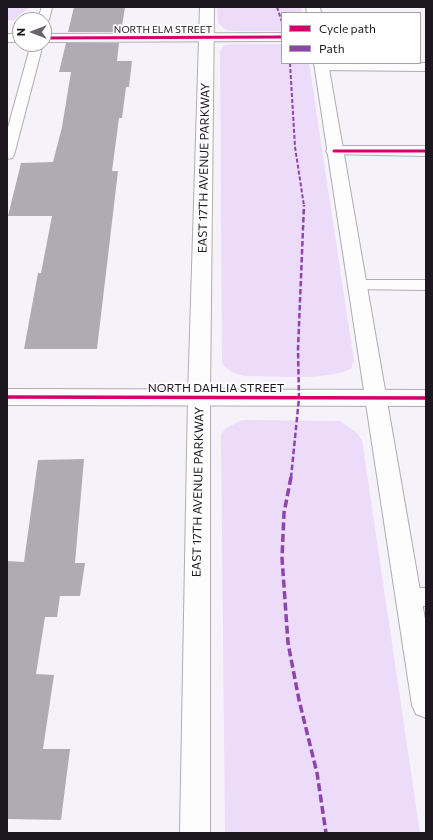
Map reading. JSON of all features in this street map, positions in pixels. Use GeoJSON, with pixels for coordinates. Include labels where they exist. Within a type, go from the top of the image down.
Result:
{"type":"FeatureCollection","features":[{"type":"Feature","properties":{"kind":"main road","name":"EAST 17TH AVENUE PARKWAY"},"geometry":{"type":"LineString","coordinates":[[195,833],[199,397],[207,7]]}},
{"type":"Feature","properties":{"kind":"main road","name":"NORTH ELM STREET"},"geometry":{"type":"LineString","coordinates":[[52,38],[281,37]]}},
{"type":"Feature","properties":{"kind":"main road"},"geometry":{"type":"LineString","coordinates":[[321,65],[375,398],[417,597],[426,705]]}},
{"type":"Feature","properties":{"kind":"main road"},"geometry":{"type":"LineString","coordinates":[[334,151],[426,152]]}},
{"type":"Feature","properties":{"kind":"main road","name":"NORTH DAHLIA STREET"},"geometry":{"type":"LineString","coordinates":[[7,397],[426,398]]}},
{"type":"Feature","properties":{"kind":"lane"},"geometry":{"type":"LineString","coordinates":[[7,155],[34,52]]}},
{"type":"Feature","properties":{"kind":"lane"},"geometry":{"type":"LineString","coordinates":[[321,65],[426,67]]}},
{"type":"Feature","properties":{"kind":"lane"},"geometry":{"type":"LineString","coordinates":[[356,285],[426,285]]}},
{"type":"Feature","properties":{"kind":"shaded area"},"geometry":{"type":"Polygon","coordinates":[[[7,7],[30,7],[24,12],[12,12],[12,20],[7,20],[7,7]]]}},
{"type":"Feature","properties":{"kind":"shaded area"},"geometry":{"type":"Polygon","coordinates":[[[217,7],[301,7],[302,12],[281,12],[281,31],[226,30],[218,23],[217,7]]]}},
{"type":"Feature","properties":{"kind":"shaded area"},"geometry":{"type":"Polygon","coordinates":[[[281,44],[281,64],[309,64],[354,361],[351,369],[340,373],[313,376],[244,376],[229,370],[222,362],[220,51],[224,45],[281,44]]]}},
{"type":"Feature","properties":{"kind":"shaded area"},"geometry":{"type":"Polygon","coordinates":[[[242,420],[340,421],[356,432],[362,440],[420,833],[225,833],[221,434],[226,428],[242,420]]]}},
{"type":"Feature","properties":{"kind":"building"},"geometry":{"type":"Polygon","coordinates":[[[74,7],[125,7],[121,32],[68,32],[74,7]]]}},
{"type":"Feature","properties":{"kind":"building"},"geometry":{"type":"Polygon","coordinates":[[[66,43],[119,43],[117,61],[132,61],[129,87],[126,87],[122,118],[119,118],[112,171],[118,171],[97,349],[24,349],[38,273],[41,273],[52,216],[8,216],[21,163],[53,162],[62,127],[71,72],[59,72],[66,43]]]}},
{"type":"Feature","properties":{"kind":"building"},"geometry":{"type":"Polygon","coordinates":[[[84,459],[75,563],[85,563],[80,596],[60,596],[57,617],[45,617],[36,674],[54,675],[43,749],[70,749],[61,820],[7,819],[7,561],[24,562],[38,460],[84,459]]]}},
{"type":"Feature","properties":{"kind":"marked path"},"geometry":{"type":"LineString","coordinates":[[277,7],[281,19]]}},
{"type":"Feature","properties":{"kind":"marked path"},"geometry":{"type":"LineString","coordinates":[[290,64],[295,147],[304,206],[298,349],[299,398],[292,472],[284,513],[282,558],[288,643],[299,700],[317,773],[326,833]]}},
{"type":"Feature","properties":{"kind":"cycle path"},"geometry":{"type":"LineString","coordinates":[[52,38],[281,37]]}},
{"type":"Feature","properties":{"kind":"cycle path"},"geometry":{"type":"LineString","coordinates":[[334,151],[426,151]]}},
{"type":"Feature","properties":{"kind":"cycle path"},"geometry":{"type":"LineString","coordinates":[[7,397],[426,398]]}}]}
